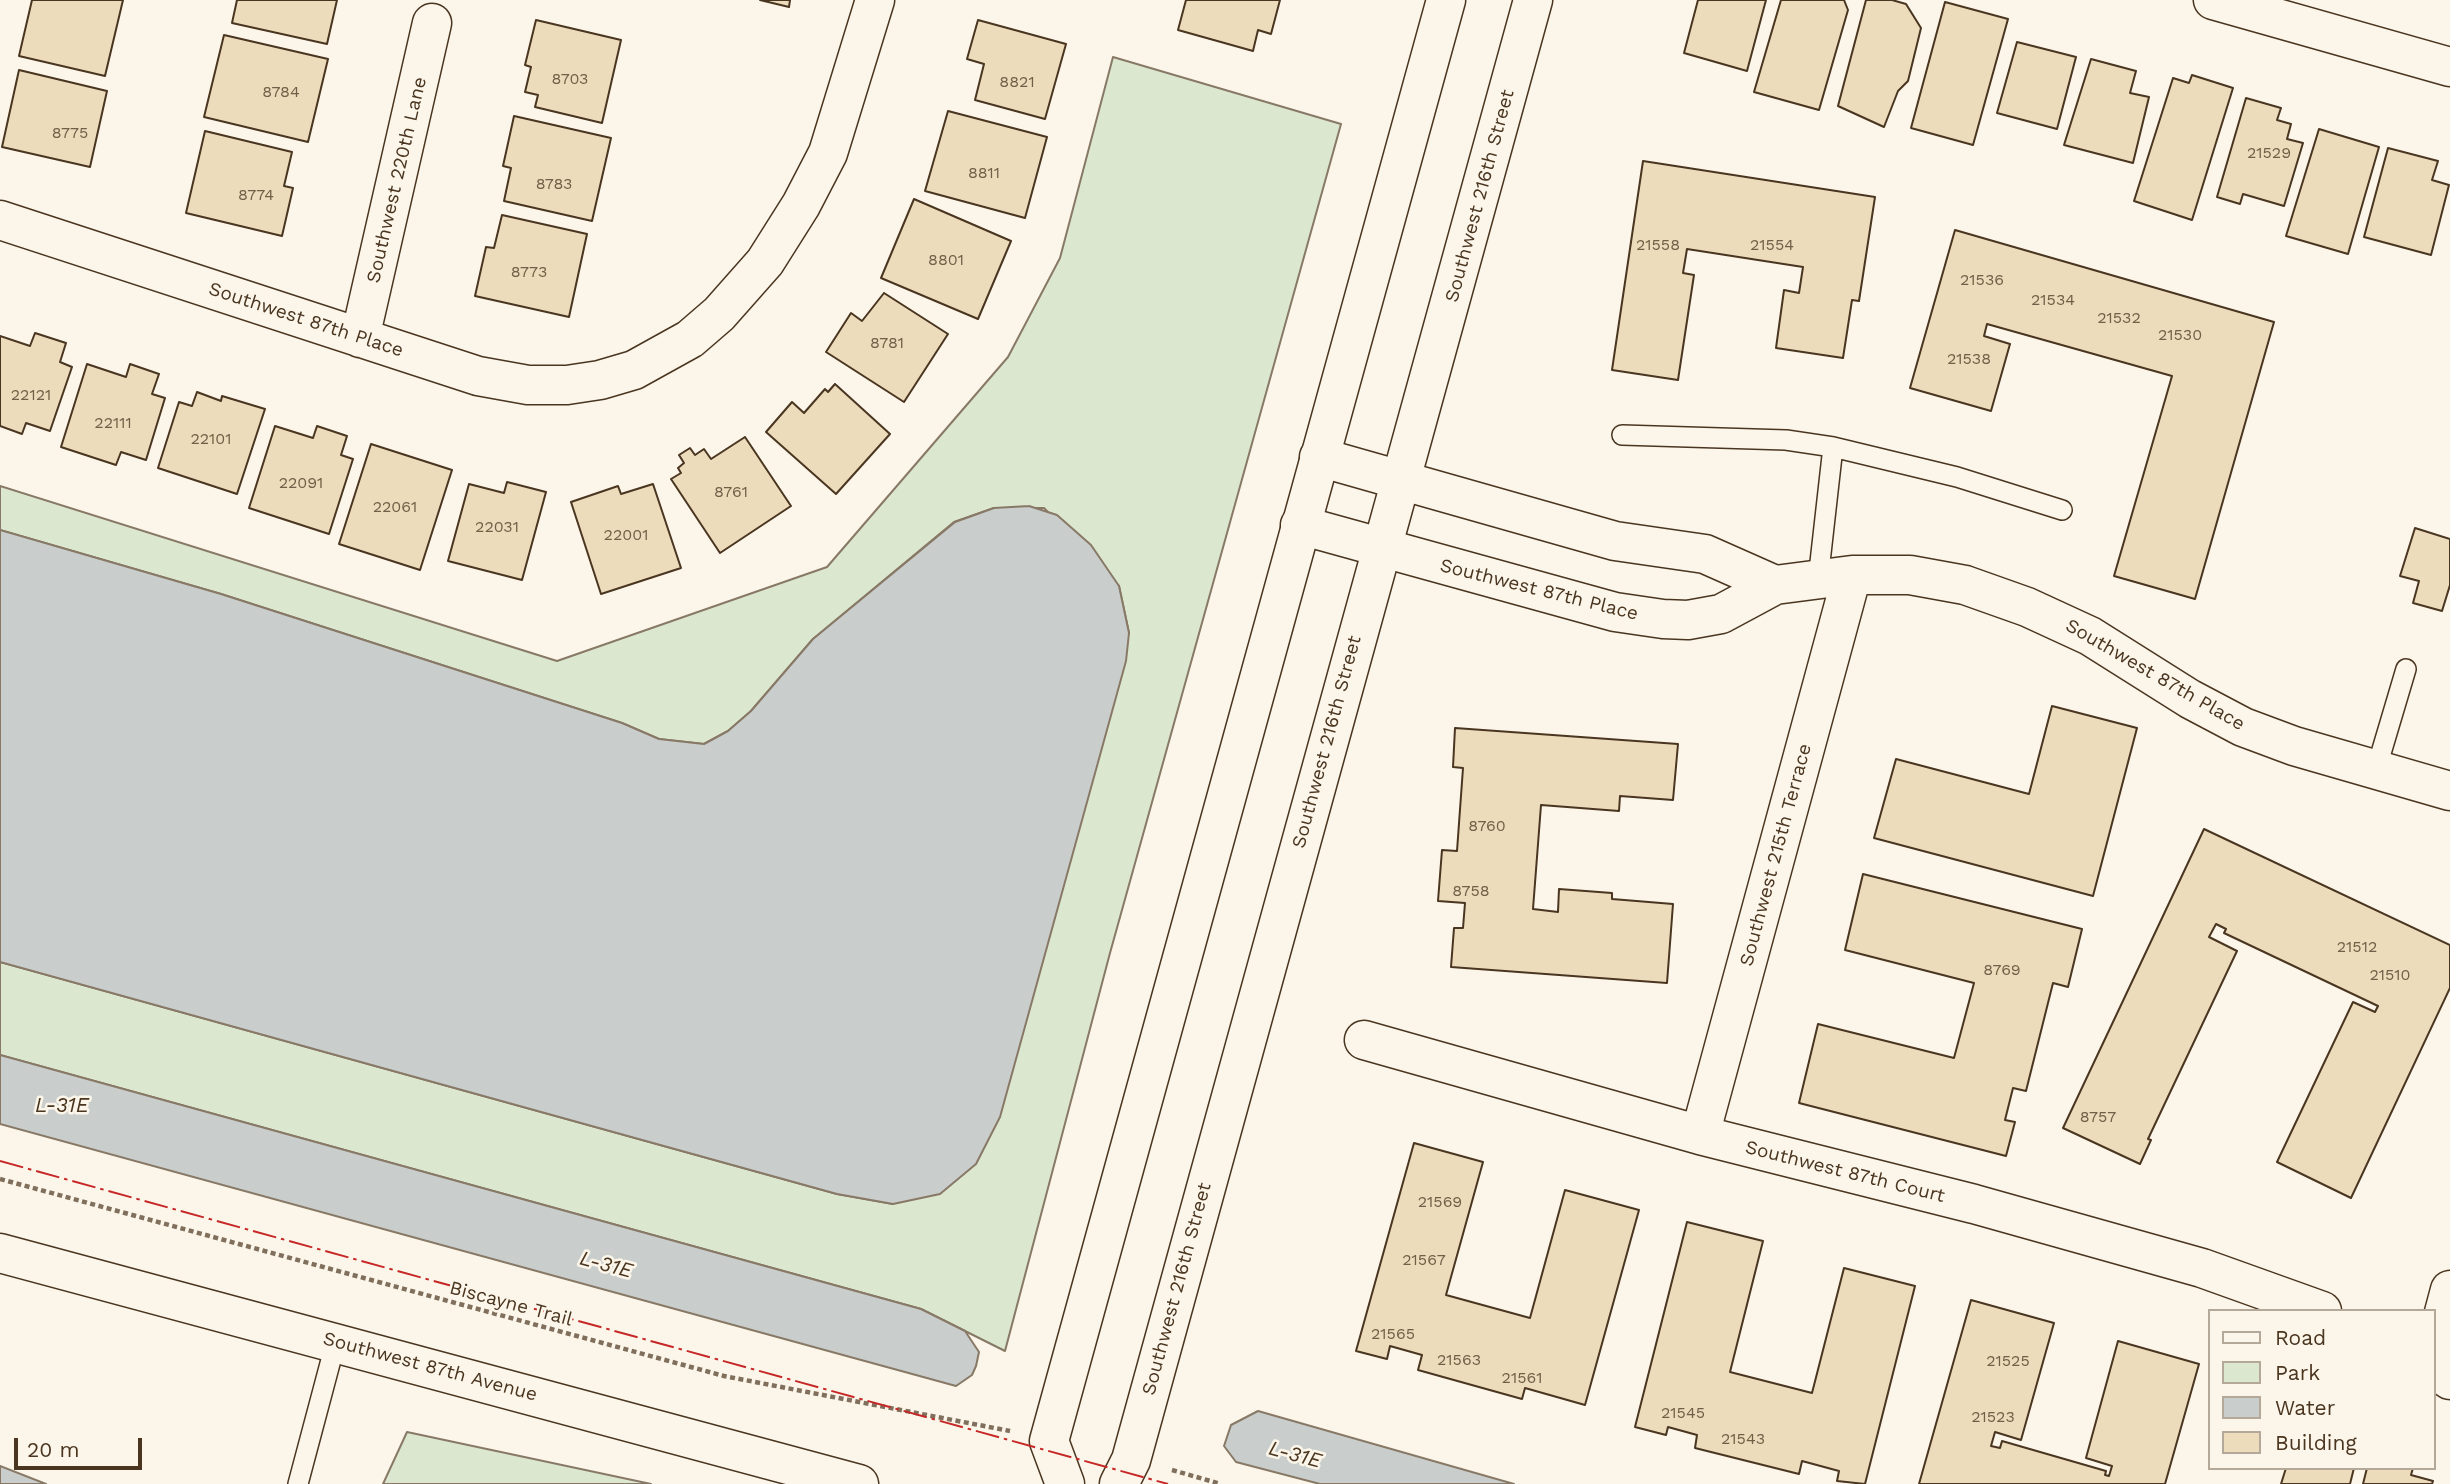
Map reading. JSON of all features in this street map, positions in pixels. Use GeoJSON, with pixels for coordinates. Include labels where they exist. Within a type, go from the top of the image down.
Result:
{"type":"FeatureCollection","features":[{"type":"Feature","properties":{"kind":"street","name":"Southwest 87th Place"},"geometry":{"type":"LineString","coordinates":[[0,220],[463,371],[511,382],[567,385],[617,376],[673,350],[706,326],[753,278],[778,245],[828,153],[874,0]]}},
{"type":"Feature","properties":{"kind":"street"},"geometry":{"type":"LineString","coordinates":[[1065,1484],[1049,1440],[1446,0]]}},
{"type":"Feature","properties":{"kind":"street","name":"Southwest 216th Street"},"geometry":{"type":"LineString","coordinates":[[1119,1484],[1131,1460],[1533,0]]}},
{"type":"Feature","properties":{"kind":"street"},"geometry":{"type":"LineString","coordinates":[[2213,0],[2450,67]]}},
{"type":"Feature","properties":{"kind":"street","name":"Southwest 220th Lane"},"geometry":{"type":"LineString","coordinates":[[360,338],[432,23]]}},
{"type":"Feature","properties":{"kind":"street"},"geometry":{"type":"LineString","coordinates":[[1319,457],[1615,541],[1705,554],[1775,585]]}},
{"type":"Feature","properties":{"kind":"street","name":"Southwest 87th Place"},"geometry":{"type":"LineString","coordinates":[[1300,525],[1615,612],[1663,619],[1688,620],[1721,614],[1775,585],[1835,578],[1910,575],[1965,585],[1993,594],[2090,636],[2231,722],[2294,746],[2450,791]]}},
{"type":"Feature","properties":{"kind":"street","name":"Southwest 215th Terrace"},"geometry":{"type":"LineString","coordinates":[[1700,1135],[1835,578]]}},
{"type":"Feature","properties":{"kind":"street","name":"Southwest 87th Court"},"geometry":{"type":"LineString","coordinates":[[1364,1040],[1700,1135],[1974,1204],[2202,1268],[2316,1309]]}},
{"type":"Feature","properties":{"kind":"street","name":"Southwest 87th Avenue"},"geometry":{"type":"LineString","coordinates":[[0,1253],[336,1341],[859,1484]]}},
{"type":"Feature","properties":{"kind":"street"},"geometry":{"type":"LineString","coordinates":[[2436,1342],[2450,1290]]}},
{"type":"Feature","properties":{"kind":"lane"},"geometry":{"type":"LineString","coordinates":[[1622,435],[1774,439],[1833,447],[1933,470],[2062,510]]}},
{"type":"Feature","properties":{"kind":"lane"},"geometry":{"type":"LineString","coordinates":[[1833,447],[1835,578]]}},
{"type":"Feature","properties":{"kind":"lane"},"geometry":{"type":"LineString","coordinates":[[2376,770],[2406,669]]}},
{"type":"Feature","properties":{"kind":"lane"},"geometry":{"type":"LineString","coordinates":[[298,1484],[336,1341]]}},
{"type":"Feature","properties":{"kind":"path","name":"Biscayne Trail"},"geometry":{"type":"LineString","coordinates":[[0,1179],[724,1376],[1020,1433]]}},
{"type":"Feature","properties":{"kind":"path"},"geometry":{"type":"LineString","coordinates":[[1168,1469],[1221,1484]]}},
{"type":"Feature","properties":{"kind":"green space"},"geometry":{"type":"Polygon","coordinates":[[[1113,57],[1341,124],[1110,953],[1005,1351],[921,1309],[0,1055],[0,962],[837,1194],[893,1204],[1129,633],[1119,586],[1044,508],[994,508],[954,522],[813,639],[751,711],[728,731],[704,744],[659,739],[622,723],[221,594],[0,530],[0,486],[557,661],[827,567],[1008,357],[1060,258],[1113,57]]]}},
{"type":"Feature","properties":{"kind":"green space"},"geometry":{"type":"Polygon","coordinates":[[[407,1432],[651,1484],[383,1484],[407,1432]]]}},
{"type":"Feature","properties":{"kind":"water"},"geometry":{"type":"Polygon","coordinates":[[[1029,506],[1057,515],[1091,545],[1119,586],[1129,633],[1126,661],[1000,1117],[976,1164],[940,1194],[893,1204],[837,1194],[0,962],[0,530],[221,594],[622,723],[659,739],[704,744],[728,731],[751,711],[813,639],[955,522],[994,508],[1029,506]]]}},
{"type":"Feature","properties":{"kind":"water","name":"L-31E"},"geometry":{"type":"Polygon","coordinates":[[[0,1055],[921,1309],[965,1331],[979,1352],[976,1366],[972,1375],[956,1386],[0,1124],[0,1055]]]}},
{"type":"Feature","properties":{"kind":"water","name":"L-31E"},"geometry":{"type":"Polygon","coordinates":[[[1258,1411],[1514,1484],[1320,1484],[1236,1462],[1224,1446],[1231,1425],[1258,1411]]]}},
{"type":"Feature","properties":{"kind":"water"},"geometry":{"type":"Polygon","coordinates":[[[0,1466],[46,1484],[0,1484],[0,1466]]]}},
{"type":"Feature","properties":{"kind":"building"},"geometry":{"type":"Polygon","coordinates":[[[32,0],[123,0],[105,76],[19,56],[32,0]]]}},
{"type":"Feature","properties":{"kind":"building"},"geometry":{"type":"Polygon","coordinates":[[[237,0],[337,0],[327,44],[232,23],[237,0]]]}},
{"type":"Feature","properties":{"kind":"building"},"geometry":{"type":"Polygon","coordinates":[[[760,0],[790,0],[789,7],[760,0]]]}},
{"type":"Feature","properties":{"kind":"building"},"geometry":{"type":"Polygon","coordinates":[[[1186,0],[1280,0],[1271,34],[1258,30],[1253,51],[1178,30],[1186,0]]]}},
{"type":"Feature","properties":{"kind":"building"},"geometry":{"type":"Polygon","coordinates":[[[1698,0],[1766,0],[1747,71],[1684,53],[1698,0]]]}},
{"type":"Feature","properties":{"kind":"building"},"geometry":{"type":"Polygon","coordinates":[[[1781,0],[1844,0],[1848,10],[1819,110],[1754,92],[1781,0]]]}},
{"type":"Feature","properties":{"kind":"building"},"geometry":{"type":"Polygon","coordinates":[[[1866,0],[1892,0],[1906,4],[1921,28],[1908,81],[1898,91],[1884,127],[1838,106],[1866,0]]]}},
{"type":"Feature","properties":{"kind":"building"},"geometry":{"type":"Polygon","coordinates":[[[1945,2],[2008,19],[1973,145],[1911,128],[1945,2]]]}},
{"type":"Feature","properties":{"kind":"building"},"geometry":{"type":"Polygon","coordinates":[[[536,20],[621,40],[602,123],[535,107],[538,95],[525,92],[531,67],[525,65],[536,20]]]}},
{"type":"Feature","properties":{"kind":"building"},"geometry":{"type":"Polygon","coordinates":[[[978,20],[1066,44],[1045,119],[975,100],[984,64],[967,59],[978,20]]]}},
{"type":"Feature","properties":{"kind":"building"},"geometry":{"type":"Polygon","coordinates":[[[224,35],[328,59],[308,142],[204,117],[224,35]]]}},
{"type":"Feature","properties":{"kind":"building"},"geometry":{"type":"Polygon","coordinates":[[[2017,42],[2076,57],[2057,129],[1997,113],[2017,42]]]}},
{"type":"Feature","properties":{"kind":"building"},"geometry":{"type":"Polygon","coordinates":[[[2091,59],[2136,71],[2130,93],[2149,97],[2133,163],[2064,145],[2091,59]]]}},
{"type":"Feature","properties":{"kind":"building"},"geometry":{"type":"Polygon","coordinates":[[[19,70],[107,91],[90,167],[2,147],[19,70]]]}},
{"type":"Feature","properties":{"kind":"building"},"geometry":{"type":"Polygon","coordinates":[[[2192,75],[2233,88],[2192,220],[2134,201],[2173,78],[2189,83],[2192,75]]]}},
{"type":"Feature","properties":{"kind":"building"},"geometry":{"type":"Polygon","coordinates":[[[2246,98],[2281,108],[2277,120],[2291,124],[2287,139],[2303,143],[2284,206],[2243,194],[2240,204],[2217,197],[2246,98]]]}},
{"type":"Feature","properties":{"kind":"building"},"geometry":{"type":"Polygon","coordinates":[[[948,111],[1047,137],[1025,218],[925,191],[948,111]]]}},
{"type":"Feature","properties":{"kind":"building"},"geometry":{"type":"Polygon","coordinates":[[[514,116],[611,138],[592,221],[504,201],[511,168],[503,166],[514,116]]]}},
{"type":"Feature","properties":{"kind":"building"},"geometry":{"type":"Polygon","coordinates":[[[2319,129],[2379,147],[2348,254],[2286,236],[2319,129]]]}},
{"type":"Feature","properties":{"kind":"building"},"geometry":{"type":"Polygon","coordinates":[[[205,131],[292,152],[284,186],[293,188],[282,236],[186,213],[205,131]]]}},
{"type":"Feature","properties":{"kind":"building"},"geometry":{"type":"Polygon","coordinates":[[[2388,148],[2438,161],[2432,180],[2449,185],[2431,255],[2364,237],[2388,148]]]}},
{"type":"Feature","properties":{"kind":"building"},"geometry":{"type":"Polygon","coordinates":[[[1643,161],[1875,197],[1859,301],[1852,300],[1843,358],[1776,348],[1784,290],[1799,293],[1803,267],[1687,249],[1683,273],[1694,275],[1678,380],[1612,370],[1643,161]]]}},
{"type":"Feature","properties":{"kind":"building"},"geometry":{"type":"Polygon","coordinates":[[[914,199],[1011,241],[978,319],[881,278],[914,199]]]}},
{"type":"Feature","properties":{"kind":"building"},"geometry":{"type":"Polygon","coordinates":[[[502,215],[587,234],[569,317],[475,296],[486,247],[494,248],[502,215]]]}},
{"type":"Feature","properties":{"kind":"building"},"geometry":{"type":"Polygon","coordinates":[[[1955,230],[2274,322],[2195,599],[2114,576],[2172,376],[1987,324],[1984,336],[2010,344],[1991,411],[1910,388],[1955,230]]]}},
{"type":"Feature","properties":{"kind":"building"},"geometry":{"type":"Polygon","coordinates":[[[884,293],[948,334],[904,402],[826,352],[851,313],[862,321],[884,293]]]}},
{"type":"Feature","properties":{"kind":"building"},"geometry":{"type":"Polygon","coordinates":[[[35,333],[66,343],[60,362],[72,367],[50,431],[26,423],[22,434],[0,426],[0,336],[30,346],[35,333]]]}},
{"type":"Feature","properties":{"kind":"building"},"geometry":{"type":"Polygon","coordinates":[[[87,364],[126,377],[130,364],[159,374],[152,394],[165,398],[146,460],[121,452],[116,465],[61,447],[87,364]]]}},
{"type":"Feature","properties":{"kind":"building"},"geometry":{"type":"Polygon","coordinates":[[[835,384],[890,434],[836,494],[766,432],[792,402],[804,413],[825,389],[828,392],[835,384]]]}},
{"type":"Feature","properties":{"kind":"building"},"geometry":{"type":"Polygon","coordinates":[[[197,392],[221,401],[222,396],[265,409],[237,494],[158,468],[179,402],[192,406],[197,392]]]}},
{"type":"Feature","properties":{"kind":"building"},"geometry":{"type":"Polygon","coordinates":[[[275,426],[313,438],[317,426],[347,436],[341,455],[353,459],[329,534],[249,508],[275,426]]]}},
{"type":"Feature","properties":{"kind":"building"},"geometry":{"type":"Polygon","coordinates":[[[745,437],[791,506],[720,553],[671,479],[681,473],[678,468],[684,463],[679,455],[690,448],[695,455],[704,449],[711,459],[745,437]]]}},
{"type":"Feature","properties":{"kind":"building"},"geometry":{"type":"Polygon","coordinates":[[[371,444],[452,470],[420,570],[339,544],[371,444]]]}},
{"type":"Feature","properties":{"kind":"building"},"geometry":{"type":"Polygon","coordinates":[[[507,482],[546,492],[522,580],[448,561],[469,484],[504,493],[507,482]]]}},
{"type":"Feature","properties":{"kind":"building"},"geometry":{"type":"Polygon","coordinates":[[[653,484],[681,568],[601,594],[571,502],[618,486],[621,494],[653,484]]]}},
{"type":"Feature","properties":{"kind":"building"},"geometry":{"type":"Polygon","coordinates":[[[2415,528],[2450,539],[2450,585],[2442,611],[2413,603],[2419,581],[2400,576],[2415,528]]]}},
{"type":"Feature","properties":{"kind":"building"},"geometry":{"type":"Polygon","coordinates":[[[2052,706],[2137,728],[2093,896],[1874,838],[1896,759],[2029,794],[2052,706]]]}},
{"type":"Feature","properties":{"kind":"building"},"geometry":{"type":"Polygon","coordinates":[[[1455,728],[1678,744],[1673,800],[1620,796],[1619,811],[1541,805],[1533,909],[1558,912],[1559,889],[1612,893],[1612,899],[1673,904],[1667,983],[1451,967],[1454,928],[1463,928],[1465,903],[1438,901],[1442,850],[1457,851],[1463,768],[1453,767],[1455,728]]]}},
{"type":"Feature","properties":{"kind":"building"},"geometry":{"type":"Polygon","coordinates":[[[2204,829],[2450,945],[2450,988],[2351,1198],[2277,1162],[2353,1002],[2375,1012],[2378,1006],[2224,933],[2226,929],[2216,924],[2209,937],[2237,951],[2148,1139],[2151,1140],[2140,1164],[2063,1128],[2204,829]]]}},
{"type":"Feature","properties":{"kind":"building"},"geometry":{"type":"Polygon","coordinates":[[[1863,874],[2082,929],[2068,987],[2053,983],[2026,1091],[2013,1088],[2005,1120],[2015,1122],[2006,1156],[1799,1103],[1818,1024],[1954,1058],[1974,983],[1845,950],[1863,874]]]}},
{"type":"Feature","properties":{"kind":"building"},"geometry":{"type":"Polygon","coordinates":[[[1414,1143],[1483,1162],[1446,1295],[1530,1318],[1565,1190],[1639,1210],[1585,1405],[1525,1388],[1522,1399],[1418,1370],[1422,1355],[1390,1346],[1387,1359],[1356,1351],[1414,1143]]]}},
{"type":"Feature","properties":{"kind":"building"},"geometry":{"type":"Polygon","coordinates":[[[1687,1222],[1763,1241],[1730,1372],[1812,1393],[1844,1268],[1915,1286],[1865,1484],[1837,1481],[1839,1471],[1802,1461],[1799,1474],[1695,1448],[1697,1435],[1668,1427],[1666,1435],[1635,1427],[1687,1222]]]}},
{"type":"Feature","properties":{"kind":"building"},"geometry":{"type":"Polygon","coordinates":[[[1971,1300],[2054,1323],[2021,1440],[1995,1432],[1991,1446],[2000,1448],[2002,1441],[2106,1471],[2105,1475],[2109,1476],[2112,1466],[2086,1458],[2118,1341],[2199,1364],[2165,1484],[1919,1484],[1971,1300]]]}},
{"type":"Feature","properties":{"kind":"building"},"geometry":{"type":"Polygon","coordinates":[[[2285,1470],[2354,1470],[2350,1484],[2281,1484],[2285,1470]]]}},
{"type":"Feature","properties":{"kind":"building"},"geometry":{"type":"Polygon","coordinates":[[[2366,1470],[2412,1470],[2411,1475],[2433,1481],[2432,1484],[2363,1484],[2366,1470]]]}},
{"type":"Feature","properties":{"kind":"power"},"geometry":{"type":"LineString","coordinates":[[0,1161],[1168,1484]]}}]}
